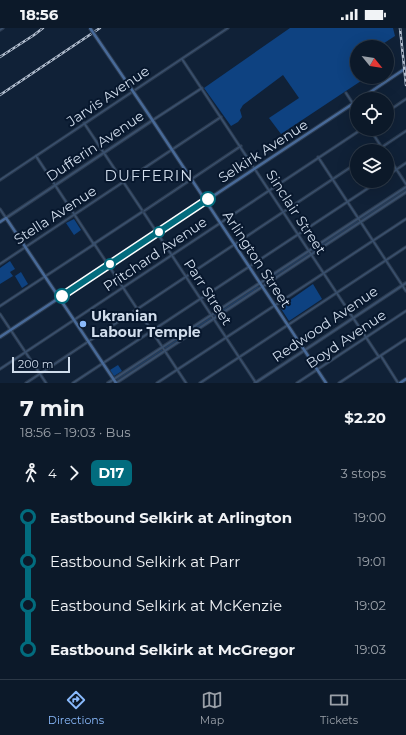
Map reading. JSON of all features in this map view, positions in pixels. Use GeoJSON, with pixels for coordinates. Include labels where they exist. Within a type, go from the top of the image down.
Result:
{"type":"FeatureCollection","features":[{"type":"Feature","properties":{"kind":"main road","name":"Arlington Street"},"geometry":{"type":"LineString","coordinates":[[90,28],[153,120],[326,383]]}},
{"type":"Feature","properties":{"kind":"main road"},"geometry":{"type":"LineString","coordinates":[[370,92],[406,68]]}},
{"type":"Feature","properties":{"kind":"main road","name":"Selkirk Avenue"},"geometry":{"type":"LineString","coordinates":[[0,337],[350,106]]}},
{"type":"Feature","properties":{"kind":"main road"},"geometry":{"type":"LineString","coordinates":[[6,218],[116,383]]}},
{"type":"Feature","properties":{"kind":"main road","name":"Dufferin Avenue"},"geometry":{"type":"LineString","coordinates":[[0,222],[6,218]]}},
{"type":"Feature","properties":{"kind":"main road"},"geometry":{"type":"LineString","coordinates":[[399,383],[406,379]]}},
{"type":"Feature","properties":{"kind":"street","name":"Jarvis Avenue"},"geometry":{"type":"LineString","coordinates":[[0,180],[228,28]]}},
{"type":"Feature","properties":{"kind":"street","name":"Sinclair Street"},"geometry":{"type":"LineString","coordinates":[[182,59],[337,293],[399,383]]}},
{"type":"Feature","properties":{"kind":"street","name":"Dufferin Avenue"},"geometry":{"type":"LineString","coordinates":[[6,218],[202,88]]}},
{"type":"Feature","properties":{"kind":"street"},"geometry":{"type":"LineString","coordinates":[[346,93],[350,99]]}},
{"type":"Feature","properties":{"kind":"street"},"geometry":{"type":"LineString","coordinates":[[394,107],[406,99]]}},
{"type":"Feature","properties":{"kind":"street","name":"Stella Avenue"},"geometry":{"type":"LineString","coordinates":[[0,264],[221,117]]}},
{"type":"Feature","properties":{"kind":"street","name":"Parr Street"},"geometry":{"type":"LineString","coordinates":[[84,123],[256,383]]}},
{"type":"Feature","properties":{"kind":"street"},"geometry":{"type":"LineString","coordinates":[[386,144],[406,131]]}},
{"type":"Feature","properties":{"kind":"street","name":"Pritchard Avenue"},"geometry":{"type":"LineString","coordinates":[[0,369],[351,136]]}},
{"type":"Feature","properties":{"kind":"street"},"geometry":{"type":"LineString","coordinates":[[0,306],[241,146]]}},
{"type":"Feature","properties":{"kind":"street"},"geometry":{"type":"LineString","coordinates":[[36,156],[186,383]]}},
{"type":"Feature","properties":{"kind":"street"},"geometry":{"type":"LineString","coordinates":[[318,158],[406,291]]}},
{"type":"Feature","properties":{"kind":"street"},"geometry":{"type":"LineString","coordinates":[[396,170],[406,163]]}},
{"type":"Feature","properties":{"kind":"street"},"geometry":{"type":"LineString","coordinates":[[108,383],[406,186],[394,167]]}},
{"type":"Feature","properties":{"kind":"street"},"geometry":{"type":"LineString","coordinates":[[26,383],[350,169]]}},
{"type":"Feature","properties":{"kind":"street"},"geometry":{"type":"LineString","coordinates":[[73,383],[368,188]]}},
{"type":"Feature","properties":{"kind":"street"},"geometry":{"type":"LineString","coordinates":[[116,383],[406,192]]}},
{"type":"Feature","properties":{"kind":"street"},"geometry":{"type":"LineString","coordinates":[[0,209],[6,218]]}},
{"type":"Feature","properties":{"kind":"street"},"geometry":{"type":"LineString","coordinates":[[157,383],[406,219]]}},
{"type":"Feature","properties":{"kind":"street"},"geometry":{"type":"LineString","coordinates":[[200,383],[406,247]]}},
{"type":"Feature","properties":{"kind":"street","name":"Redwood Avenue"},"geometry":{"type":"LineString","coordinates":[[256,383],[406,283]]}},
{"type":"Feature","properties":{"kind":"street","name":"Boyd Avenue"},"geometry":{"type":"LineString","coordinates":[[297,383],[406,311]]}},
{"type":"Feature","properties":{"kind":"street"},"geometry":{"type":"LineString","coordinates":[[0,314],[46,383]]}},
{"type":"Feature","properties":{"kind":"street"},"geometry":{"type":"LineString","coordinates":[[339,383],[406,339]]}},
{"type":"Feature","properties":{"kind":"shaded area"},"geometry":{"type":"Polygon","coordinates":[[[290,28],[393,28],[395,36],[389,40],[350,40],[350,84],[356,84],[281,134],[269,118],[299,98],[283,75],[243,105],[240,110],[242,117],[238,122],[231,126],[204,88],[290,28]]]}},
{"type":"Feature","properties":{"kind":"shaded area"},"geometry":{"type":"Polygon","coordinates":[[[406,188],[406,191],[361,220],[361,218],[406,188]]]}},
{"type":"Feature","properties":{"kind":"shaded area"},"geometry":{"type":"Polygon","coordinates":[[[74,219],[81,230],[74,235],[66,223],[74,219]]]}},
{"type":"Feature","properties":{"kind":"shaded area"},"geometry":{"type":"Polygon","coordinates":[[[357,220],[358,222],[312,252],[312,250],[357,220]]]}},
{"type":"Feature","properties":{"kind":"shaded area"},"geometry":{"type":"Polygon","coordinates":[[[308,252],[309,254],[264,283],[267,280],[308,252]]]}},
{"type":"Feature","properties":{"kind":"shaded area"},"geometry":{"type":"Polygon","coordinates":[[[10,261],[15,269],[10,272],[13,276],[0,284],[0,268],[10,261]]]}},
{"type":"Feature","properties":{"kind":"shaded area"},"geometry":{"type":"Polygon","coordinates":[[[21,272],[28,284],[22,288],[15,276],[21,272]]]}},
{"type":"Feature","properties":{"kind":"shaded area"},"geometry":{"type":"Polygon","coordinates":[[[313,284],[322,299],[289,321],[280,307],[313,284]]]}},
{"type":"Feature","properties":{"kind":"shaded area"},"geometry":{"type":"Polygon","coordinates":[[[258,286],[259,287],[257,289],[213,316],[258,286]]]}},
{"type":"Feature","properties":{"kind":"shaded area"},"geometry":{"type":"Polygon","coordinates":[[[210,317],[212,318],[165,349],[165,347],[210,317]]]}},
{"type":"Feature","properties":{"kind":"shaded area"},"geometry":{"type":"Polygon","coordinates":[[[161,350],[162,351],[117,380],[118,378],[161,350]]]}},
{"type":"Feature","properties":{"kind":"shaded area"},"geometry":{"type":"Polygon","coordinates":[[[118,365],[122,371],[114,376],[110,370],[118,365]]]}},
{"type":"Feature","properties":{"kind":"railway"},"geometry":{"type":"LineString","coordinates":[[0,57],[43,28]]}},
{"type":"Feature","properties":{"kind":"railway"},"geometry":{"type":"LineString","coordinates":[[0,95],[100,28]]}},
{"type":"Feature","properties":{"kind":"railway"},"geometry":{"type":"LineString","coordinates":[[400,28],[406,85]]}},
{"type":"Feature","properties":{"kind":"bus line","name":"D17"},"geometry":{"type":"LineString","coordinates":[[62,296],[208,199]]}},
{"type":"Feature","properties":{"kind":"place","name":"Ukranian Labour Temple"},"geometry":{"type":"Point","coordinates":[83,324]}},
{"type":"Feature","properties":{"kind":"district","name":"DUFFERIN"},"geometry":{"type":"Point","coordinates":[149,176]}}]}
